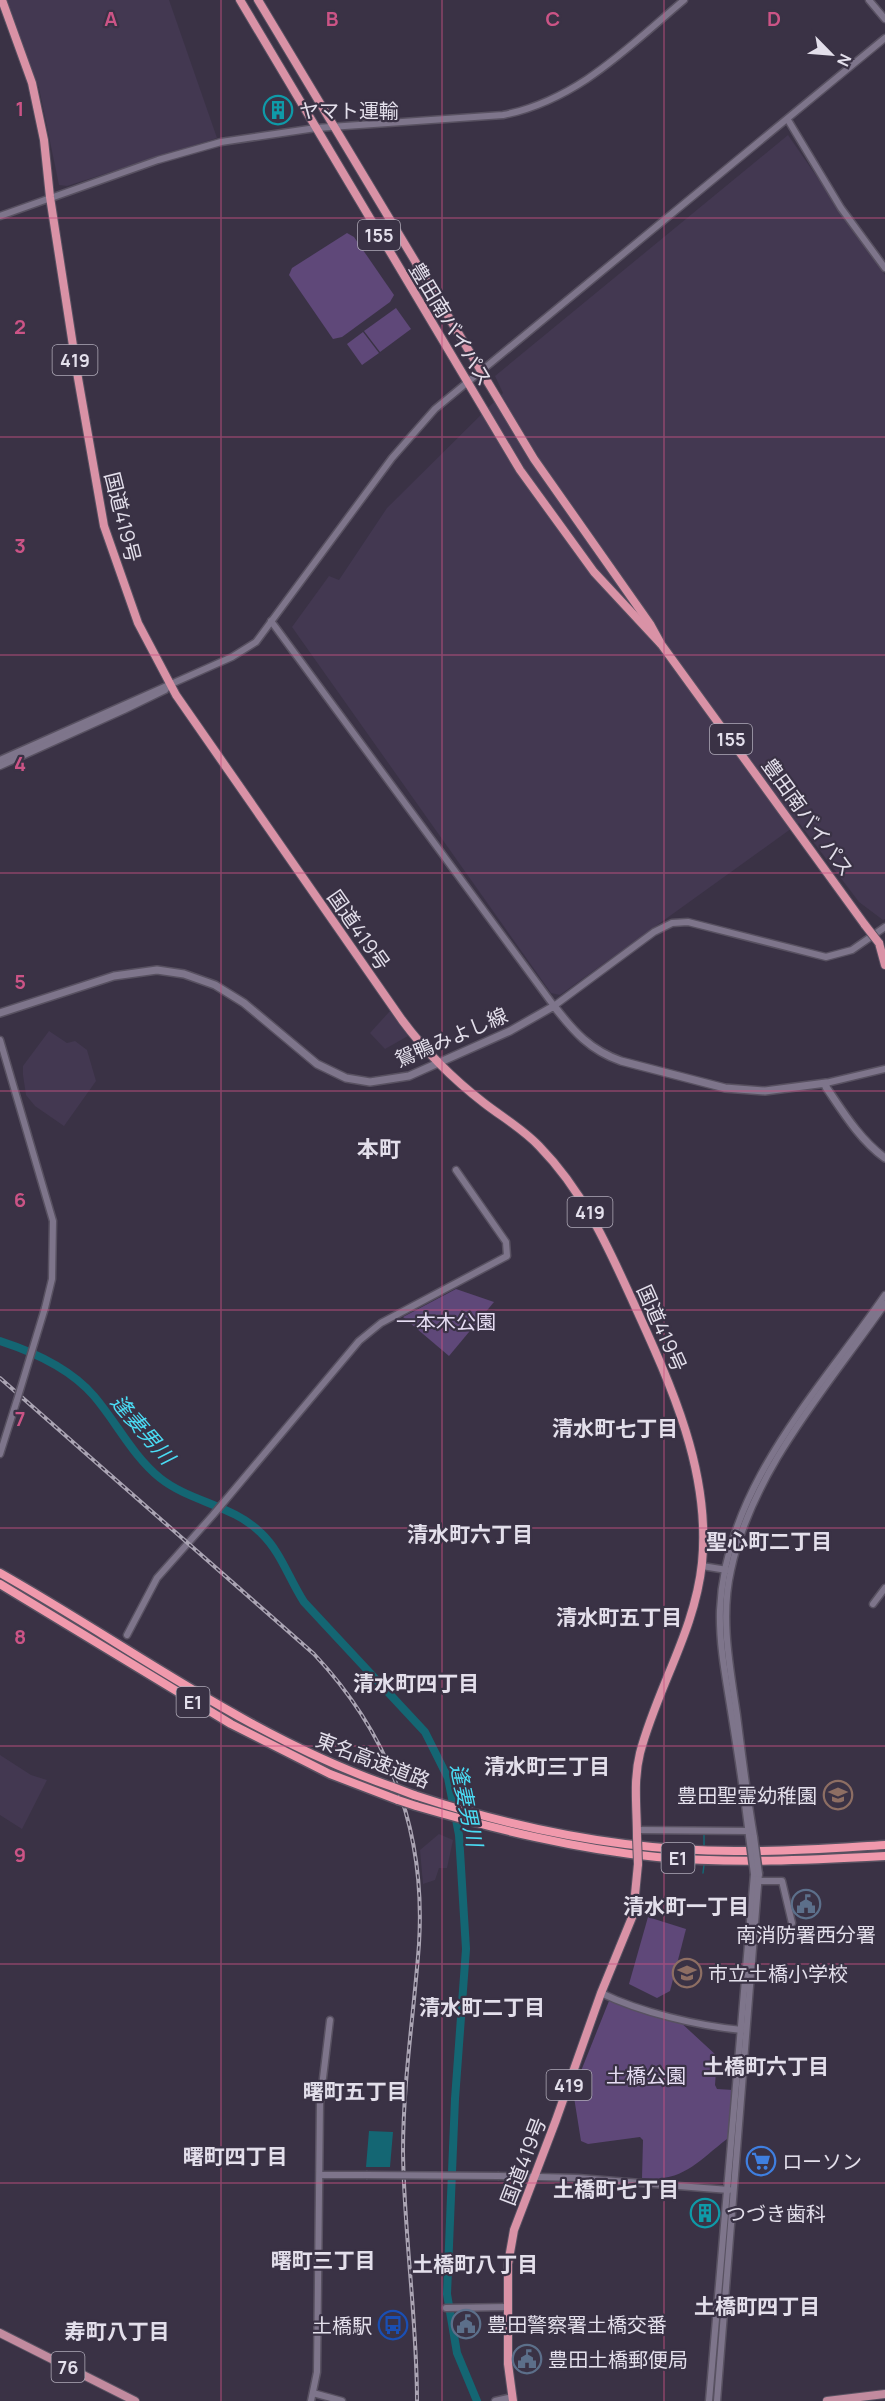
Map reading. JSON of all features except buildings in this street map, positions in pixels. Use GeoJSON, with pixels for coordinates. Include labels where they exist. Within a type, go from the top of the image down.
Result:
{"type":"FeatureCollection","features":[{"type":"Feature","properties":{"kind":"highway","name":"国道419号"},"geometry":{"type":"LineString","coordinates":[[2,0],[33,82],[44,140],[50,197],[84,418],[104,526],[138,623],[170,684],[244,795],[402,1020],[439,1063],[470,1091],[537,1144],[576,1188],[592,1215],[653,1346],[688,1437],[699,1486],[702,1566],[696,1599],[640,1754],[635,1796],[638,1864],[633,1915],[601,1993],[513,2230],[508,2264],[508,2364],[512,2399]]}},
{"type":"Feature","properties":{"kind":"highway","name":"豊田南バイパス"},"geometry":{"type":"LineString","coordinates":[[240,0],[520,470],[594,572],[661,644]]}},
{"type":"Feature","properties":{"kind":"highway","name":"豊田南バイパス"},"geometry":{"type":"LineString","coordinates":[[258,0],[534,459],[637,605],[661,644],[883,947]]}},
{"type":"Feature","properties":{"kind":"highway","name":"155"},"geometry":{"type":"LineString","coordinates":[[883,947],[885,965]]}},
{"type":"Feature","properties":{"kind":"highway","name":"東名高速道路"},"geometry":{"type":"LineString","coordinates":[[0,1573],[235,1716],[334,1766],[414,1795],[442,1809]]}},
{"type":"Feature","properties":{"kind":"highway","name":"東名高速道路"},"geometry":{"type":"LineString","coordinates":[[0,1584],[231,1724],[330,1774],[416,1806],[442,1809],[555,1841],[656,1857],[736,1860],[885,1856]]}},
{"type":"Feature","properties":{"kind":"highway","name":"東名高速道路"},"geometry":{"type":"LineString","coordinates":[[474,1818],[591,1839],[680,1849],[736,1851],[885,1845]]}},
{"type":"Feature","properties":{"kind":"main road","name":"鴛鴨みよし線"},"geometry":{"type":"LineString","coordinates":[[0,1013],[114,976],[157,970],[173,972],[215,985],[244,1003],[317,1064],[340,1075],[363,1081],[383,1081],[409,1076],[439,1063],[510,1031],[554,1006]]}},
{"type":"Feature","properties":{"kind":"main road"},"geometry":{"type":"LineString","coordinates":[[554,1006],[583,1041],[606,1056],[621,1061],[725,1088],[765,1091],[826,1083],[826,1087],[853,1126],[872,1149],[885,1158]]}},
{"type":"Feature","properties":{"kind":"main road","name":"76"},"geometry":{"type":"LineString","coordinates":[[0,2333],[135,2401]]}},
{"type":"Feature","properties":{"kind":"main road"},"geometry":{"type":"LineString","coordinates":[[827,2401],[885,2394]]}},
{"type":"Feature","properties":{"kind":"street"},"geometry":{"type":"LineString","coordinates":[[0,216],[184,152],[232,140],[316,128],[503,115],[552,101],[590,78],[684,0]]}},
{"type":"Feature","properties":{"kind":"street"},"geometry":{"type":"LineString","coordinates":[[869,0],[885,19]]}},
{"type":"Feature","properties":{"kind":"street"},"geometry":{"type":"LineString","coordinates":[[0,760],[249,647],[424,419],[885,38]]}},
{"type":"Feature","properties":{"kind":"street"},"geometry":{"type":"LineString","coordinates":[[788,120],[841,208],[885,268]]}},
{"type":"Feature","properties":{"kind":"street"},"geometry":{"type":"LineString","coordinates":[[271,621],[554,1006],[654,932],[672,923],[688,922],[814,956],[826,957],[852,950],[885,927]]}},
{"type":"Feature","properties":{"kind":"street"},"geometry":{"type":"LineString","coordinates":[[0,766],[124,710],[165,690],[170,684]]}},
{"type":"Feature","properties":{"kind":"street"},"geometry":{"type":"LineString","coordinates":[[0,1040],[53,1221],[52,1279],[0,1454]]}},
{"type":"Feature","properties":{"kind":"street"},"geometry":{"type":"LineString","coordinates":[[826,1083],[885,1069]]}},
{"type":"Feature","properties":{"kind":"street"},"geometry":{"type":"LineString","coordinates":[[127,1635],[157,1578],[225,1502],[359,1341],[371,1330],[505,1258],[508,1250],[506,1242],[456,1170]]}},
{"type":"Feature","properties":{"kind":"street"},"geometry":{"type":"LineString","coordinates":[[709,2401],[758,1875],[729,1662],[726,1616],[727,1570],[744,1507],[770,1457],[885,1295]]}},
{"type":"Feature","properties":{"kind":"street"},"geometry":{"type":"LineString","coordinates":[[727,1570],[771,1466],[885,1304]]}},
{"type":"Feature","properties":{"kind":"street"},"geometry":{"type":"LineString","coordinates":[[702,1566],[727,1570]]}},
{"type":"Feature","properties":{"kind":"street"},"geometry":{"type":"LineString","coordinates":[[873,1604],[885,1588]]}},
{"type":"Feature","properties":{"kind":"street"},"geometry":{"type":"LineString","coordinates":[[637,1833],[751,1834]]}},
{"type":"Feature","properties":{"kind":"street"},"geometry":{"type":"LineString","coordinates":[[758,1875],[782,1881],[792,1923]]}},
{"type":"Feature","properties":{"kind":"street"},"geometry":{"type":"LineString","coordinates":[[717,2401],[742,2030],[758,1875]]}},
{"type":"Feature","properties":{"kind":"street"},"geometry":{"type":"LineString","coordinates":[[601,1993],[665,2014],[722,2028],[742,2030]]}},
{"type":"Feature","properties":{"kind":"street"},"geometry":{"type":"LineString","coordinates":[[311,2401],[317,2372],[320,2103],[330,2020]]}},
{"type":"Feature","properties":{"kind":"street"},"geometry":{"type":"LineString","coordinates":[[320,2175],[534,2177],[730,2190]]}},
{"type":"Feature","properties":{"kind":"street"},"geometry":{"type":"LineString","coordinates":[[446,2307],[508,2307]]}},
{"type":"Feature","properties":{"kind":"street"},"geometry":{"type":"LineString","coordinates":[[313,2394],[342,2401]]}},
{"type":"Feature","properties":{"kind":"street"},"geometry":{"type":"LineString","coordinates":[[495,2401],[512,2399]]}},
{"type":"Feature","properties":{"kind":"shaded area"},"geometry":{"type":"Polygon","coordinates":[[[5,0],[169,0],[217,138],[67,186],[59,185],[39,88],[5,0]]]}},
{"type":"Feature","properties":{"kind":"shaded area"},"geometry":{"type":"Polygon","coordinates":[[[788,135],[885,275],[885,919],[883,920],[859,902],[799,823],[560,995],[551,993],[292,627],[329,576],[339,580],[387,508],[503,393],[495,376],[788,135]]]}},
{"type":"Feature","properties":{"kind":"shaded area"},"geometry":{"type":"Polygon","coordinates":[[[390,1011],[408,1036],[385,1049],[370,1033],[390,1011]]]}},
{"type":"Feature","properties":{"kind":"shaded area"},"geometry":{"type":"Polygon","coordinates":[[[49,1031],[67,1043],[75,1041],[87,1050],[96,1081],[64,1126],[35,1106],[26,1095],[23,1066],[49,1031]]]}},
{"type":"Feature","properties":{"kind":"shaded area"},"geometry":{"type":"Polygon","coordinates":[[[0,1755],[31,1775],[47,1780],[22,1829],[0,1815],[0,1755]]]}},
{"type":"Feature","properties":{"kind":"shaded area"},"geometry":{"type":"Polygon","coordinates":[[[439,1834],[453,1840],[447,1868],[439,1868],[435,1880],[423,1884],[420,1850],[439,1834]]]}},
{"type":"Feature","properties":{"kind":"green space"},"geometry":{"type":"Polygon","coordinates":[[[347,233],[354,237],[394,295],[390,302],[342,337],[333,339],[289,275],[292,268],[347,233]]]}},
{"type":"Feature","properties":{"kind":"green space"},"geometry":{"type":"Polygon","coordinates":[[[396,308],[411,329],[380,352],[364,331],[396,308]]]}},
{"type":"Feature","properties":{"kind":"green space"},"geometry":{"type":"Polygon","coordinates":[[[363,332],[379,353],[362,365],[347,344],[363,332]]]}},
{"type":"Feature","properties":{"kind":"green space","name":"一本木公園"},"geometry":{"type":"Polygon","coordinates":[[[456,1289],[494,1302],[449,1356],[403,1317],[456,1289]]]}},
{"type":"Feature","properties":{"kind":"green space"},"geometry":{"type":"Polygon","coordinates":[[[648,1917],[686,1929],[670,1991],[657,1998],[629,1984],[648,1917]]]}},
{"type":"Feature","properties":{"kind":"green space","name":"土橋公園"},"geometry":{"type":"Polygon","coordinates":[[[609,2001],[678,2020],[717,2056],[715,2085],[717,2089],[733,2090],[730,2133],[727,2139],[679,2174],[656,2179],[642,2178],[643,2140],[640,2137],[588,2144],[581,2141],[573,2091],[609,2001]]]}},
{"type":"Feature","properties":{"kind":"water"},"geometry":{"type":"Polygon","coordinates":[[[369,2131],[393,2132],[390,2167],[366,2167],[369,2131]]]}},
{"type":"Feature","properties":{"kind":"waterway","name":"逢妻男川"},"geometry":{"type":"LineString","coordinates":[[0,1341],[51,1362],[74,1377],[94,1396],[141,1459],[160,1478],[184,1493],[238,1516],[261,1533],[279,1557],[304,1602],[425,1732],[448,1778],[459,1835],[466,1949],[455,2099],[447,2294],[457,2353],[477,2401]]}},
{"type":"Feature","properties":{"kind":"waterway"},"geometry":{"type":"LineString","coordinates":[[704,1834],[704,1848]]}},
{"type":"Feature","properties":{"kind":"waterway"},"geometry":{"type":"LineString","coordinates":[[703,1873],[704,1865]]}},
{"type":"Feature","properties":{"kind":"railway"},"geometry":{"type":"LineString","coordinates":[[0,1378],[314,1654],[341,1685],[363,1718],[398,1787],[409,1824],[420,1903],[419,1944],[403,2126],[417,2401]]}},
{"type":"Feature","properties":{"kind":"place","name":"ヤマト運輸"},"geometry":{"type":"Point","coordinates":[278,110]}},
{"type":"Feature","properties":{"kind":"place","name":"豊田聖霊幼稚園"},"geometry":{"type":"Point","coordinates":[838,1795]}},
{"type":"Feature","properties":{"kind":"place","name":"南消防署西分署"},"geometry":{"type":"Point","coordinates":[806,1904]}},
{"type":"Feature","properties":{"kind":"place","name":"市立土橋小学校"},"geometry":{"type":"Point","coordinates":[687,1973]}},
{"type":"Feature","properties":{"kind":"place","name":"ローソン"},"geometry":{"type":"Point","coordinates":[761,2161]}},
{"type":"Feature","properties":{"kind":"place","name":"つづき歯科"},"geometry":{"type":"Point","coordinates":[705,2213]}},
{"type":"Feature","properties":{"kind":"place","name":"豊田警察署土橋交番"},"geometry":{"type":"Point","coordinates":[466,2324]}},
{"type":"Feature","properties":{"kind":"place","name":"土橋駅"},"geometry":{"type":"Point","coordinates":[393,2325]}},
{"type":"Feature","properties":{"kind":"place","name":"豊田土橋郵便局"},"geometry":{"type":"Point","coordinates":[527,2359]}},
{"type":"Feature","properties":{"kind":"district","name":"本町"},"geometry":{"type":"Point","coordinates":[379,1149]}},
{"type":"Feature","properties":{"kind":"district","name":"清水町七丁目"},"geometry":{"type":"Point","coordinates":[615,1428]}},
{"type":"Feature","properties":{"kind":"district","name":"清水町六丁目"},"geometry":{"type":"Point","coordinates":[470,1534]}},
{"type":"Feature","properties":{"kind":"district","name":"聖心町二丁目"},"geometry":{"type":"Point","coordinates":[769,1541]}},
{"type":"Feature","properties":{"kind":"district","name":"清水町五丁目"},"geometry":{"type":"Point","coordinates":[619,1617]}},
{"type":"Feature","properties":{"kind":"district","name":"清水町四丁目"},"geometry":{"type":"Point","coordinates":[416,1683]}},
{"type":"Feature","properties":{"kind":"district","name":"清水町三丁目"},"geometry":{"type":"Point","coordinates":[547,1766]}},
{"type":"Feature","properties":{"kind":"district","name":"清水町一丁目"},"geometry":{"type":"Point","coordinates":[686,1906]}},
{"type":"Feature","properties":{"kind":"district","name":"清水町二丁目"},"geometry":{"type":"Point","coordinates":[482,2007]}},
{"type":"Feature","properties":{"kind":"district","name":"土橋町六丁目"},"geometry":{"type":"Point","coordinates":[766,2066]}},
{"type":"Feature","properties":{"kind":"district","name":"曙町五丁目"},"geometry":{"type":"Point","coordinates":[355,2091]}},
{"type":"Feature","properties":{"kind":"district","name":"曙町四丁目"},"geometry":{"type":"Point","coordinates":[235,2156]}},
{"type":"Feature","properties":{"kind":"district","name":"土橋町七丁目"},"geometry":{"type":"Point","coordinates":[616,2189]}},
{"type":"Feature","properties":{"kind":"district","name":"曙町三丁目"},"geometry":{"type":"Point","coordinates":[323,2260]}},
{"type":"Feature","properties":{"kind":"district","name":"土橋町八丁目"},"geometry":{"type":"Point","coordinates":[475,2264]}},
{"type":"Feature","properties":{"kind":"district","name":"土橋町四丁目"},"geometry":{"type":"Point","coordinates":[757,2306]}},
{"type":"Feature","properties":{"kind":"district","name":"寿町八丁目"},"geometry":{"type":"Point","coordinates":[117,2331]}}]}
